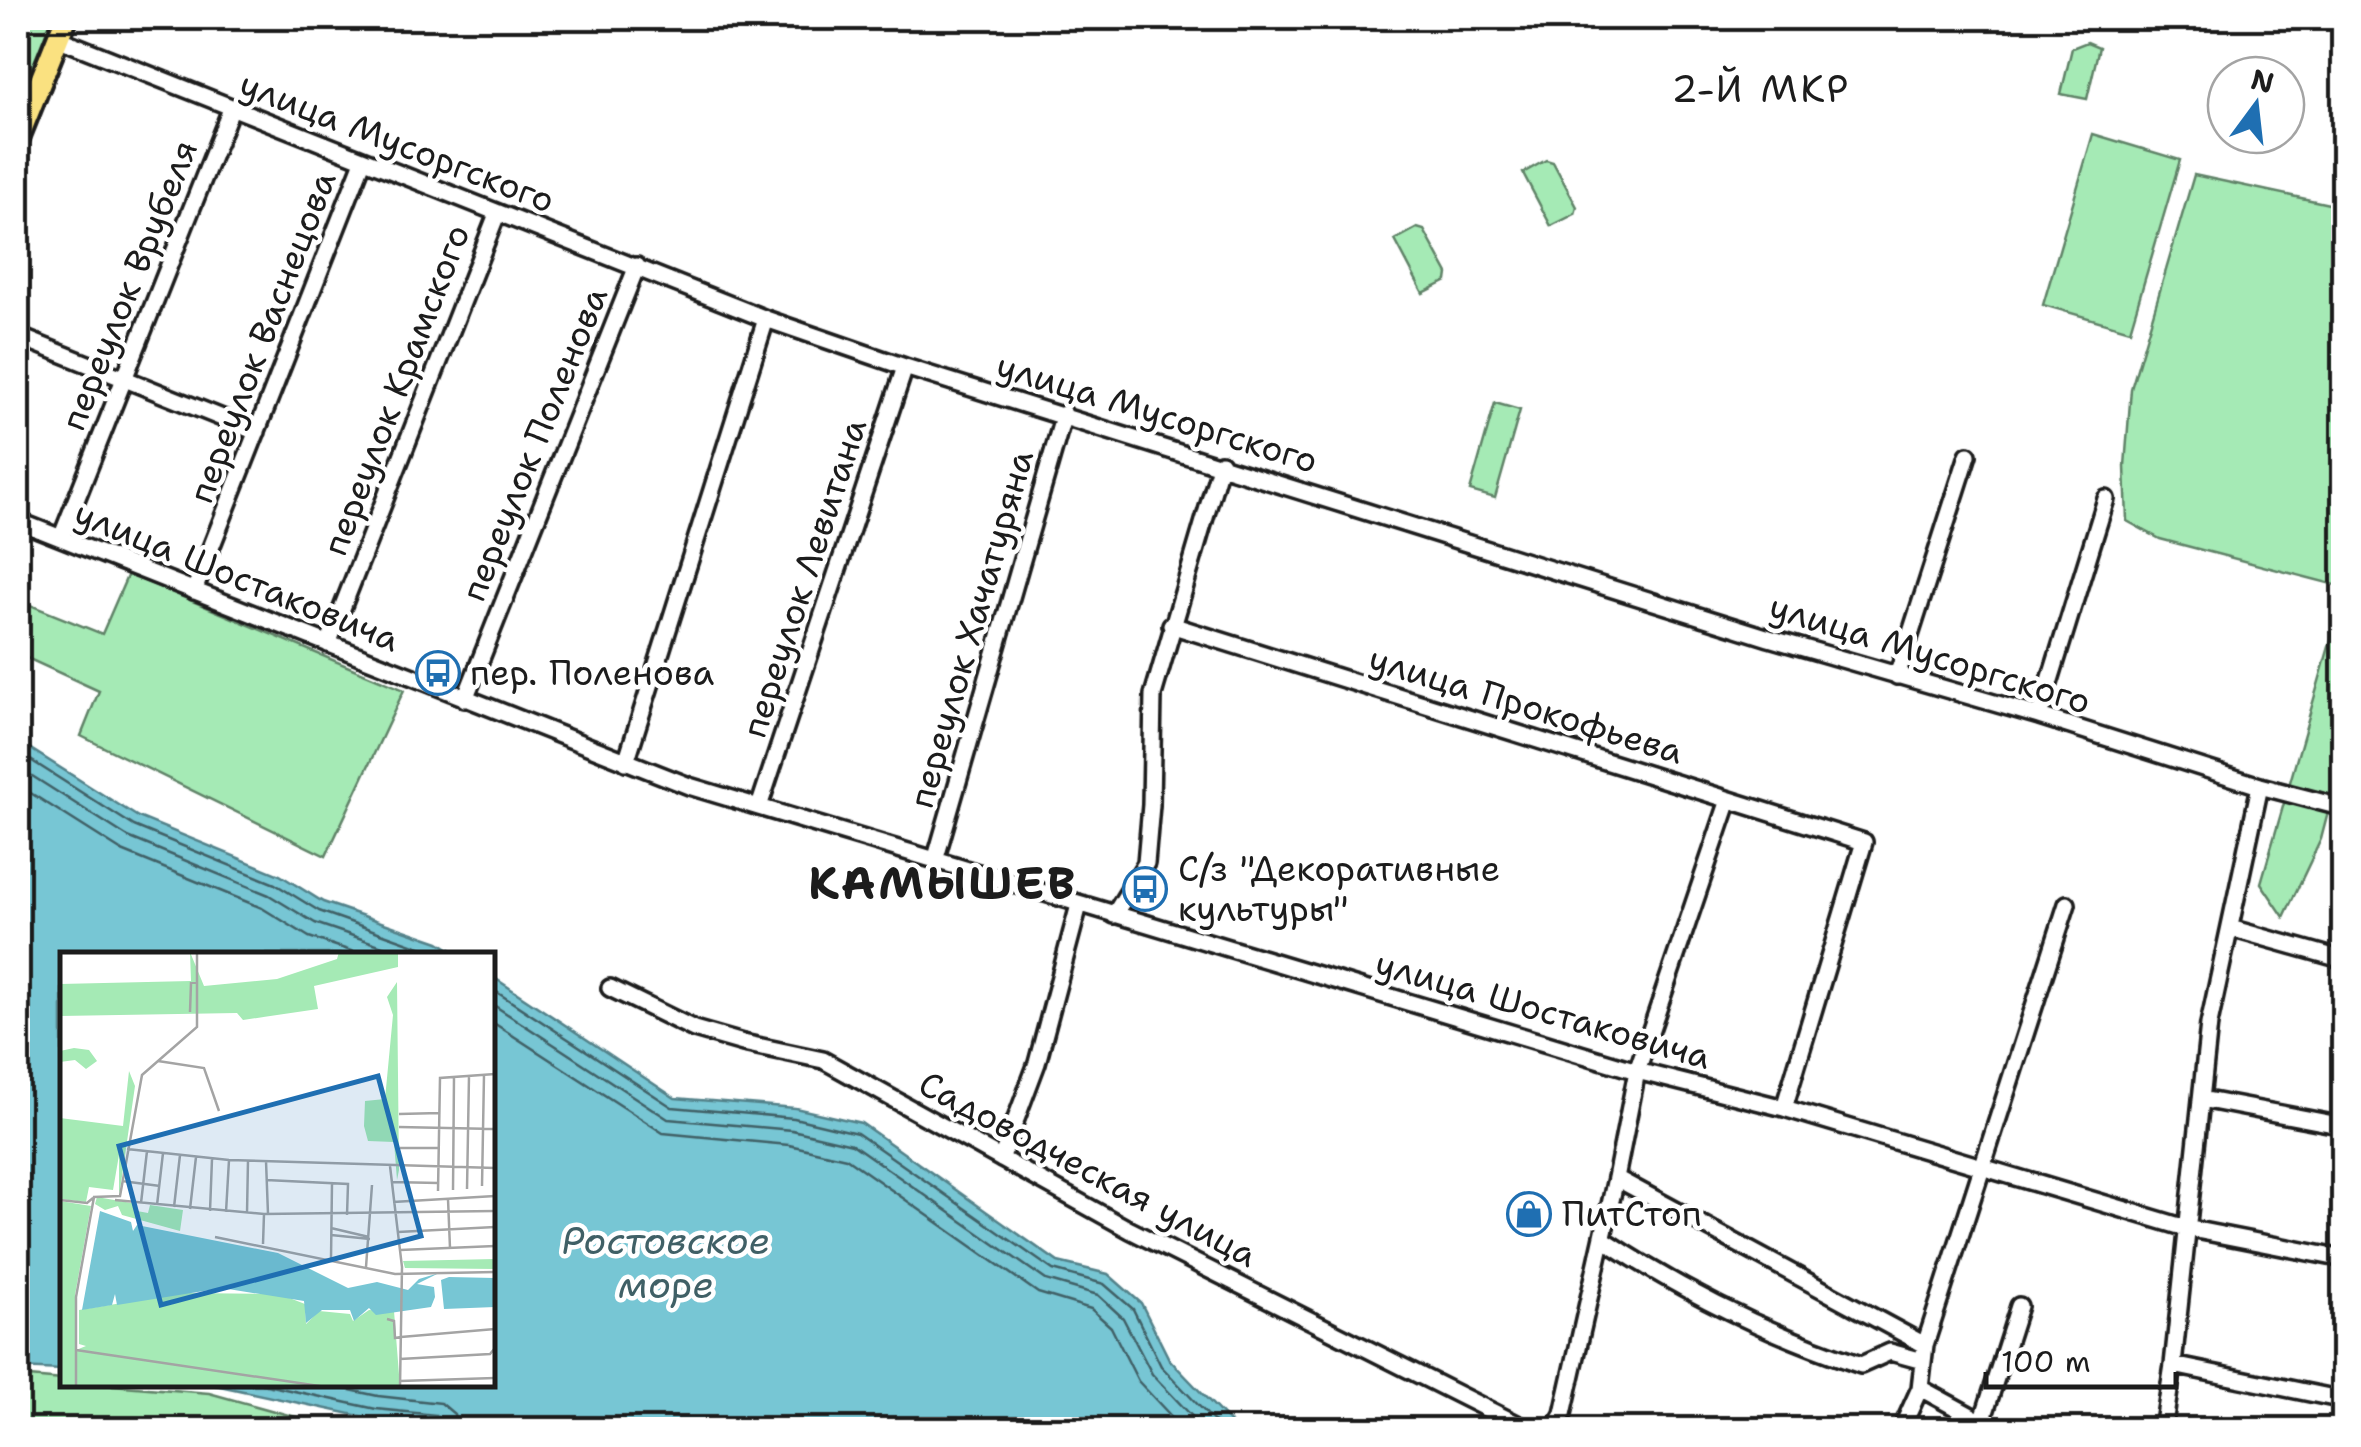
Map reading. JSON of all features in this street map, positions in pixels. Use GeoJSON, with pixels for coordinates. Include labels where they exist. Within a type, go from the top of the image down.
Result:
{"type":"FeatureCollection","features":[{"type":"Feature","properties":{"kind":"main road"},"geometry":{"type":"LineString","coordinates":[[18,138],[66,18]]}},
{"type":"Feature","properties":{"kind":"street","name":"улица Мусоргского"},"geometry":{"type":"LineString","coordinates":[[57,38],[766,319],[1897,676],[2344,808]]}},
{"type":"Feature","properties":{"kind":"street","name":"переулок Врубеля"},"geometry":{"type":"LineString","coordinates":[[61,538],[231,109]]}},
{"type":"Feature","properties":{"kind":"street","name":"переулок Васнецова"},"geometry":{"type":"LineString","coordinates":[[194,591],[363,161]]}},
{"type":"Feature","properties":{"kind":"street","name":"переулок Крамского"},"geometry":{"type":"LineString","coordinates":[[328,644],[497,214]]}},
{"type":"Feature","properties":{"kind":"street","name":"переулок Поленова"},"geometry":{"type":"LineString","coordinates":[[465,699],[637,266]]}},
{"type":"Feature","properties":{"kind":"street"},"geometry":{"type":"LineString","coordinates":[[626,762],[766,319]]}},
{"type":"Feature","properties":{"kind":"street"},"geometry":{"type":"LineString","coordinates":[[18,336],[257,432]]}},
{"type":"Feature","properties":{"kind":"street","name":"переулок Левитана"},"geometry":{"type":"LineString","coordinates":[[758,808],[906,366]]}},
{"type":"Feature","properties":{"kind":"street","name":"переулок Хачатуряна"},"geometry":{"type":"LineString","coordinates":[[936,861],[1064,414]]}},
{"type":"Feature","properties":{"kind":"street"},"geometry":{"type":"LineString","coordinates":[[1897,676],[1968,455]]}},
{"type":"Feature","properties":{"kind":"street"},"geometry":{"type":"LineString","coordinates":[[1114,915],[1146,863],[1153,695],[1221,463]]}},
{"type":"Feature","properties":{"kind":"street"},"geometry":{"type":"LineString","coordinates":[[2039,716],[2106,499]]}},
{"type":"Feature","properties":{"kind":"street","name":"улица Шостаковича"},"geometry":{"type":"LineString","coordinates":[[18,520],[626,762],[758,808],[1637,1071],[1784,1108],[2186,1228],[2344,1259]]}},
{"type":"Feature","properties":{"kind":"street","name":"улица Прокофьева"},"geometry":{"type":"LineString","coordinates":[[1171,625],[1864,842],[1784,1108]]}},
{"type":"Feature","properties":{"kind":"street"},"geometry":{"type":"LineString","coordinates":[[2163,1430],[2180,1366],[2186,1228],[2209,1024],[2260,786]]}},
{"type":"Feature","properties":{"kind":"street"},"geometry":{"type":"LineString","coordinates":[[1554,1430],[1563,1414],[1637,1071],[1729,800]]}},
{"type":"Feature","properties":{"kind":"street"},"geometry":{"type":"LineString","coordinates":[[1901,1430],[1920,1388],[1924,1353],[2067,904]]}},
{"type":"Feature","properties":{"kind":"street"},"geometry":{"type":"LineString","coordinates":[[1001,1158],[1037,1063],[1079,905]]}},
{"type":"Feature","properties":{"kind":"street"},"geometry":{"type":"LineString","coordinates":[[2230,928],[2344,960]]}},
{"type":"Feature","properties":{"kind":"street","name":"Садоводческая улица"},"geometry":{"type":"LineString","coordinates":[[610,988],[694,1029],[823,1060],[1130,1230],[1529,1430]]}},
{"type":"Feature","properties":{"kind":"street"},"geometry":{"type":"LineString","coordinates":[[2201,1099],[2344,1126]]}},
{"type":"Feature","properties":{"kind":"street"},"geometry":{"type":"LineString","coordinates":[[1616,1178],[1924,1353]]}},
{"type":"Feature","properties":{"kind":"street"},"geometry":{"type":"LineString","coordinates":[[1602,1240],[1810,1348],[1861,1365],[1890,1352],[1924,1353]]}},
{"type":"Feature","properties":{"kind":"street"},"geometry":{"type":"LineString","coordinates":[[1920,1388],[1990,1426],[2019,1306]]}},
{"type":"Feature","properties":{"kind":"street"},"geometry":{"type":"LineString","coordinates":[[2180,1366],[2344,1400]]}},
{"type":"Feature","properties":{"kind":"green space"},"geometry":{"type":"Polygon","coordinates":[[[18,18],[52,18],[18,102],[18,18]]]}},
{"type":"Feature","properties":{"kind":"green space"},"geometry":{"type":"Polygon","coordinates":[[[2087,42],[2099,47],[2087,99],[2061,94],[2072,48],[2087,42]]]}},
{"type":"Feature","properties":{"kind":"green space"},"geometry":{"type":"Polygon","coordinates":[[[2093,134],[2180,160],[2130,330],[2043,305],[2093,134]]]}},
{"type":"Feature","properties":{"kind":"green space"},"geometry":{"type":"Polygon","coordinates":[[[1546,160],[1553,162],[1577,207],[1575,214],[1551,226],[1523,173],[1546,160]]]}},
{"type":"Feature","properties":{"kind":"green space"},"geometry":{"type":"Polygon","coordinates":[[[2194,175],[2343,207],[2343,587],[2160,539],[2127,521],[2125,466],[2131,389],[2194,175]]]}},
{"type":"Feature","properties":{"kind":"green space"},"geometry":{"type":"Polygon","coordinates":[[[1417,228],[1424,230],[1448,274],[1447,281],[1423,293],[1395,240],[1417,228]]]}},
{"type":"Feature","properties":{"kind":"green space"},"geometry":{"type":"Polygon","coordinates":[[[1495,403],[1520,410],[1495,498],[1470,491],[1495,403]]]}},
{"type":"Feature","properties":{"kind":"green space"},"geometry":{"type":"Polygon","coordinates":[[[128,574],[404,690],[326,856],[81,736],[99,691],[18,654],[18,600],[102,634],[128,574]]]}},
{"type":"Feature","properties":{"kind":"green space"},"geometry":{"type":"Polygon","coordinates":[[[2343,598],[2343,755],[2321,839],[2284,917],[2261,883],[2343,598]]]}},
{"type":"Feature","properties":{"kind":"green space"},"geometry":{"type":"Polygon","coordinates":[[[18,1376],[60,1380],[60,1387],[136,1387],[209,1393],[339,1429],[18,1429],[18,1376]]]}},
{"type":"Feature","properties":{"kind":"water"},"geometry":{"type":"Polygon","coordinates":[[[18,741],[138,817],[280,875],[323,902],[439,942],[455,952],[60,952],[60,1370],[18,1368],[18,741]]]}},
{"type":"Feature","properties":{"kind":"water","name":"Ростовское море"},"geometry":{"type":"Polygon","coordinates":[[[495,978],[675,1098],[795,1108],[861,1123],[1058,1262],[1108,1274],[1141,1303],[1169,1359],[1236,1429],[484,1430],[374,1419],[224,1387],[495,1387],[495,978]]]}},
{"type":"Feature","properties":{"kind":"place","name":"пер. Поленова"},"geometry":{"type":"Point","coordinates":[438,673]}},
{"type":"Feature","properties":{"kind":"place","name":"С/з \"Декоративные культуры\""},"geometry":{"type":"Point","coordinates":[1145,889]}},
{"type":"Feature","properties":{"kind":"place","name":"ПитСтоп"},"geometry":{"type":"Point","coordinates":[1529,1214]}},
{"type":"Feature","properties":{"kind":"district","name":"2-Й МКР"},"geometry":{"type":"Point","coordinates":[1761,89]}},
{"type":"Feature","properties":{"kind":"district","name":"КАМЫШЕВ"},"geometry":{"type":"Point","coordinates":[943,883]}}]}
